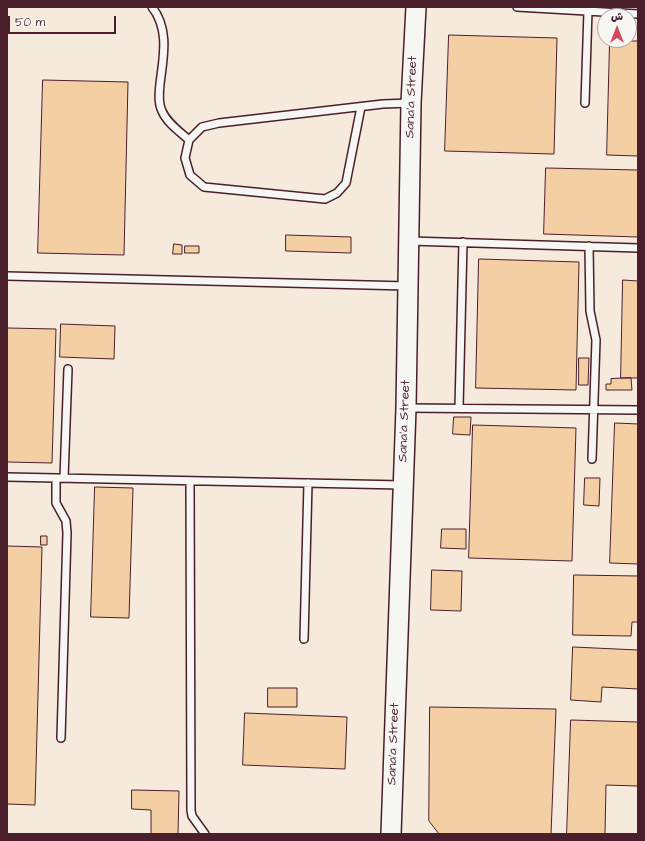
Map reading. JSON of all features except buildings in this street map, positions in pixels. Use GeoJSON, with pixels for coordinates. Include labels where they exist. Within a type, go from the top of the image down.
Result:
{"type":"FeatureCollection","features":[{"type":"Feature","properties":{"kind":"street","name":"Sana'a Street"},"geometry":{"type":"LineString","coordinates":[[391,834],[406,408],[411,103],[416,7]]}},
{"type":"Feature","properties":{"kind":"lane"},"geometry":{"type":"LineString","coordinates":[[152,7],[161,22],[164,38],[159,93],[161,111],[166,118],[189,140]]}},
{"type":"Feature","properties":{"kind":"lane"},"geometry":{"type":"LineString","coordinates":[[517,7],[638,14]]}},
{"type":"Feature","properties":{"kind":"lane"},"geometry":{"type":"LineString","coordinates":[[585,103],[588,11]]}},
{"type":"Feature","properties":{"kind":"lane"},"geometry":{"type":"LineString","coordinates":[[361,107],[346,183],[337,194],[325,199],[204,187],[190,175],[185,158],[189,140],[202,127],[219,123],[383,104],[411,103]]}},
{"type":"Feature","properties":{"kind":"lane"},"geometry":{"type":"LineString","coordinates":[[409,241],[638,248]]}},
{"type":"Feature","properties":{"kind":"lane"},"geometry":{"type":"LineString","coordinates":[[459,408],[463,242]]}},
{"type":"Feature","properties":{"kind":"lane"},"geometry":{"type":"LineString","coordinates":[[589,246],[590,311],[596,340],[592,459]]}},
{"type":"Feature","properties":{"kind":"lane"},"geometry":{"type":"LineString","coordinates":[[7,276],[407,286]]}},
{"type":"Feature","properties":{"kind":"lane"},"geometry":{"type":"LineString","coordinates":[[64,478],[68,369]]}},
{"type":"Feature","properties":{"kind":"lane"},"geometry":{"type":"LineString","coordinates":[[406,408],[638,410]]}},
{"type":"Feature","properties":{"kind":"lane"},"geometry":{"type":"LineString","coordinates":[[7,477],[403,485]]}},
{"type":"Feature","properties":{"kind":"lane"},"geometry":{"type":"LineString","coordinates":[[56,478],[56,503],[66,521],[68,533],[61,738]]}},
{"type":"Feature","properties":{"kind":"lane"},"geometry":{"type":"LineString","coordinates":[[190,481],[191,810],[192,816],[205,834]]}},
{"type":"Feature","properties":{"kind":"lane"},"geometry":{"type":"LineString","coordinates":[[304,639],[308,483]]}}]}
